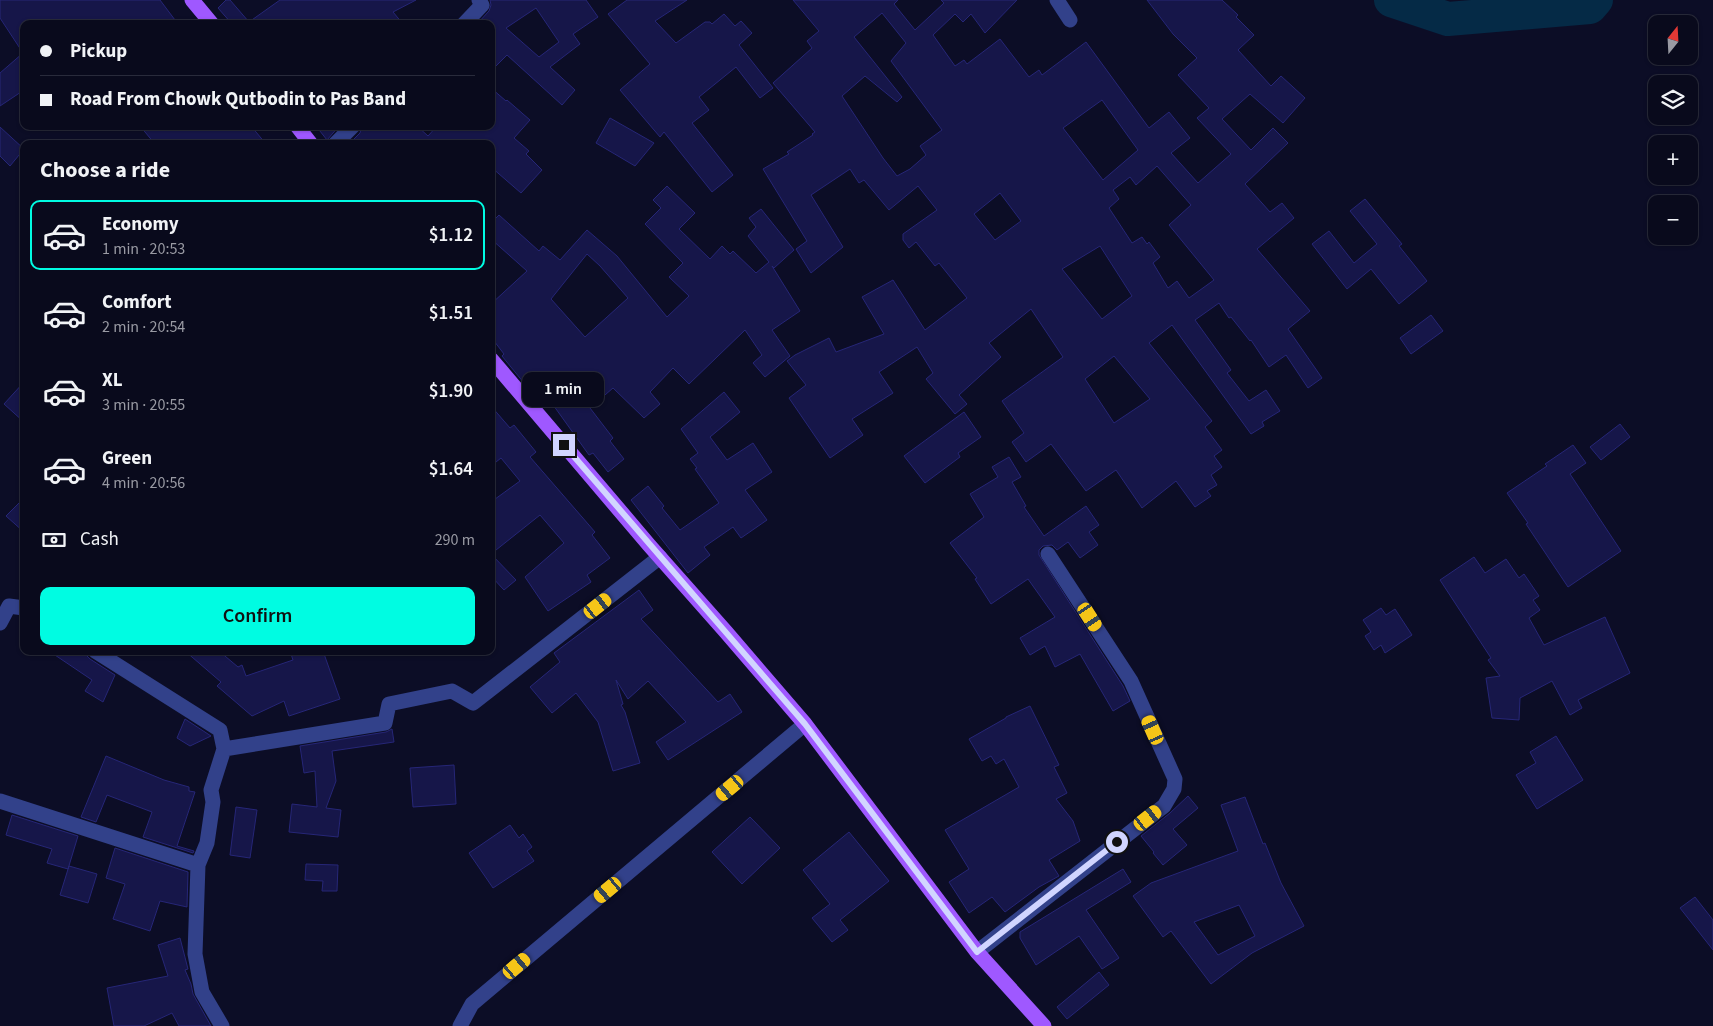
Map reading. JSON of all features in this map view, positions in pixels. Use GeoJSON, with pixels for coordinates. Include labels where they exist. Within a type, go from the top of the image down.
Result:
{"type":"FeatureCollection","features":[{"type":"Feature","properties":{"kind":"main road"},"geometry":{"type":"LineString","coordinates":[[192,0],[209,20]]}},
{"type":"Feature","properties":{"kind":"main road"},"geometry":{"type":"LineString","coordinates":[[300,130],[308,140]]}},
{"type":"Feature","properties":{"kind":"main road"},"geometry":{"type":"LineString","coordinates":[[495,364],[805,724],[977,952],[1044,1026]]}},
{"type":"Feature","properties":{"kind":"street"},"geometry":{"type":"LineString","coordinates":[[468,20],[482,4],[479,0]]}},
{"type":"Feature","properties":{"kind":"street"},"geometry":{"type":"LineString","coordinates":[[1057,0],[1070,20]]}},
{"type":"Feature","properties":{"kind":"street"},"geometry":{"type":"LineString","coordinates":[[338,140],[349,130]]}},
{"type":"Feature","properties":{"kind":"street"},"geometry":{"type":"LineString","coordinates":[[977,952],[1164,806],[1174,789],[1175,779],[1131,681],[1048,554]]}},
{"type":"Feature","properties":{"kind":"street"},"geometry":{"type":"LineString","coordinates":[[224,749],[385,723],[389,704],[452,691],[473,703],[660,557]]}},
{"type":"Feature","properties":{"kind":"street"},"geometry":{"type":"LineString","coordinates":[[0,623],[9,606],[20,607]]}},
{"type":"Feature","properties":{"kind":"street"},"geometry":{"type":"LineString","coordinates":[[100,655],[220,730],[224,749],[211,790],[213,802],[207,843],[198,866],[195,954],[202,992],[222,1026]]}},
{"type":"Feature","properties":{"kind":"street"},"geometry":{"type":"LineString","coordinates":[[460,1026],[472,1004],[805,724]]}},
{"type":"Feature","properties":{"kind":"street"},"geometry":{"type":"LineString","coordinates":[[0,801],[198,866]]}},
{"type":"Feature","properties":{"kind":"building"},"geometry":{"type":"Polygon","coordinates":[[[0,0],[160,0],[175,20],[20,20],[20,48],[0,18],[0,0]]]}},
{"type":"Feature","properties":{"kind":"building"},"geometry":{"type":"Polygon","coordinates":[[[226,0],[230,0],[247,20],[228,20],[218,8],[226,0]]]}},
{"type":"Feature","properties":{"kind":"building"},"geometry":{"type":"Polygon","coordinates":[[[280,0],[416,0],[393,12],[400,20],[252,20],[280,0]]]}},
{"type":"Feature","properties":{"kind":"building"},"geometry":{"type":"Polygon","coordinates":[[[490,0],[586,0],[598,17],[573,34],[580,44],[550,67],[575,90],[562,105],[507,55],[495,67],[495,20],[481,20],[489,11],[490,0]],[[536,8],[506,28],[539,57],[559,42],[536,8]]]}},
{"type":"Feature","properties":{"kind":"building"},"geometry":{"type":"Polygon","coordinates":[[[627,0],[687,0],[655,21],[676,43],[705,22],[712,24],[724,14],[735,26],[741,21],[752,33],[739,45],[773,88],[760,98],[736,67],[699,97],[709,110],[692,123],[733,175],[712,192],[664,132],[660,137],[620,90],[650,64],[608,14],[627,0]]]}},
{"type":"Feature","properties":{"kind":"building"},"geometry":{"type":"Polygon","coordinates":[[[793,0],[898,0],[894,4],[915,30],[944,3],[941,0],[1017,0],[985,33],[971,14],[963,22],[955,14],[933,35],[955,66],[964,60],[967,64],[1000,39],[1029,77],[1039,70],[1042,75],[1086,42],[1149,128],[1169,112],[1190,138],[1171,153],[1198,183],[1231,154],[1197,118],[1209,108],[1178,75],[1197,58],[1173,34],[1147,0],[1222,0],[1238,15],[1236,17],[1254,35],[1238,50],[1271,86],[1281,76],[1305,98],[1283,123],[1250,94],[1222,119],[1251,150],[1273,128],[1288,143],[1245,184],[1270,212],[1282,203],[1294,218],[1257,249],[1310,311],[1288,329],[1322,378],[1308,388],[1286,355],[1269,367],[1251,340],[1231,317],[1229,318],[1219,303],[1195,320],[1231,370],[1227,373],[1249,401],[1266,390],[1280,411],[1262,422],[1264,426],[1251,434],[1172,325],[1149,343],[1212,421],[1205,427],[1222,450],[1214,456],[1222,467],[1211,475],[1217,485],[1207,491],[1211,496],[1195,507],[1176,481],[1142,508],[1116,470],[1086,491],[1051,444],[1026,462],[1012,442],[1024,433],[1002,401],[1063,357],[1031,309],[989,343],[1001,357],[959,395],[967,404],[955,414],[926,379],[933,373],[917,347],[879,372],[893,393],[852,419],[863,435],[830,458],[789,398],[806,385],[787,361],[829,338],[836,352],[884,334],[862,297],[893,280],[925,330],[967,298],[939,263],[935,266],[916,242],[909,248],[903,240],[903,234],[937,210],[918,186],[889,210],[864,180],[859,183],[850,169],[811,195],[843,247],[811,273],[796,249],[807,241],[763,169],[789,154],[787,152],[815,132],[773,83],[812,48],[807,41],[819,31],[793,0]],[[882,13],[854,37],[902,97],[897,102],[865,76],[842,96],[897,176],[910,169],[926,155],[920,146],[942,130],[891,61],[906,43],[882,13]],[[1102,100],[1063,128],[1103,180],[1138,150],[1102,100]],[[1157,166],[1136,185],[1130,177],[1113,190],[1119,199],[1109,208],[1132,243],[1142,237],[1147,244],[1149,242],[1160,257],[1153,263],[1168,288],[1177,281],[1189,298],[1214,280],[1169,225],[1191,205],[1157,166]],[[1000,193],[974,214],[995,240],[1021,221],[1000,193]],[[1100,246],[1062,269],[1102,319],[1132,296],[1100,246]],[[1114,356],[1085,379],[1114,423],[1150,399],[1114,356]]]}},
{"type":"Feature","properties":{"kind":"building"},"geometry":{"type":"Polygon","coordinates":[[[20,56],[20,93],[0,106],[0,73],[20,56]]]}},
{"type":"Feature","properties":{"kind":"building"},"geometry":{"type":"Polygon","coordinates":[[[495,91],[530,120],[514,138],[529,151],[526,154],[542,170],[521,193],[495,170],[495,140],[353,140],[361,130],[421,130],[428,136],[433,130],[495,130],[495,91]]]}},
{"type":"Feature","properties":{"kind":"building"},"geometry":{"type":"Polygon","coordinates":[[[610,118],[654,143],[635,166],[596,143],[610,118]]]}},
{"type":"Feature","properties":{"kind":"building"},"geometry":{"type":"Polygon","coordinates":[[[0,127],[20,145],[20,154],[10,166],[0,156],[0,127]]]}},
{"type":"Feature","properties":{"kind":"building"},"geometry":{"type":"Polygon","coordinates":[[[143,130],[254,130],[263,140],[152,140],[143,130]]]}},
{"type":"Feature","properties":{"kind":"building"},"geometry":{"type":"Polygon","coordinates":[[[319,130],[336,130],[327,140],[319,130]]]}},
{"type":"Feature","properties":{"kind":"building"},"geometry":{"type":"Polygon","coordinates":[[[667,186],[695,213],[679,229],[710,259],[722,246],[730,254],[733,251],[756,273],[769,262],[748,236],[756,227],[749,218],[761,209],[794,250],[774,268],[772,266],[800,311],[772,330],[790,356],[765,377],[753,363],[762,355],[745,330],[689,384],[673,368],[650,392],[660,404],[644,418],[613,388],[590,408],[613,438],[610,441],[624,459],[608,472],[593,453],[589,455],[541,388],[533,394],[502,356],[504,354],[495,342],[495,300],[527,271],[495,243],[495,219],[499,215],[539,251],[543,246],[560,260],[587,230],[617,256],[667,317],[689,296],[669,277],[683,263],[645,224],[661,208],[653,200],[667,186]],[[587,254],[551,299],[585,337],[628,298],[587,254]]]}},
{"type":"Feature","properties":{"kind":"building"},"geometry":{"type":"Polygon","coordinates":[[[1365,199],[1402,244],[1399,246],[1427,281],[1399,304],[1371,269],[1347,289],[1312,244],[1329,231],[1354,263],[1377,244],[1350,211],[1365,199]]]}},
{"type":"Feature","properties":{"kind":"building"},"geometry":{"type":"Polygon","coordinates":[[[1431,315],[1443,331],[1411,354],[1400,338],[1431,315]]]}},
{"type":"Feature","properties":{"kind":"building"},"geometry":{"type":"Polygon","coordinates":[[[20,386],[20,418],[4,404],[20,386]]]}},
{"type":"Feature","properties":{"kind":"building"},"geometry":{"type":"Polygon","coordinates":[[[724,392],[740,412],[710,437],[727,460],[753,443],[772,472],[745,490],[767,520],[741,538],[733,527],[704,547],[710,555],[688,573],[631,500],[648,486],[664,506],[662,508],[680,530],[719,503],[695,469],[697,468],[690,459],[698,453],[681,429],[724,392]]]}},
{"type":"Feature","properties":{"kind":"building"},"geometry":{"type":"Polygon","coordinates":[[[495,411],[510,428],[514,425],[536,452],[530,457],[595,532],[592,535],[610,558],[587,575],[591,582],[548,611],[525,577],[564,543],[540,515],[495,551],[495,499],[520,481],[501,458],[495,463],[495,411]]]}},
{"type":"Feature","properties":{"kind":"building"},"geometry":{"type":"Polygon","coordinates":[[[964,412],[981,437],[958,453],[960,457],[925,483],[904,456],[964,412]]]}},
{"type":"Feature","properties":{"kind":"building"},"geometry":{"type":"Polygon","coordinates":[[[1620,424],[1630,437],[1601,460],[1590,447],[1620,424]]]}},
{"type":"Feature","properties":{"kind":"building"},"geometry":{"type":"Polygon","coordinates":[[[1573,445],[1586,463],[1570,474],[1621,551],[1568,587],[1507,493],[1547,466],[1545,464],[1573,445]]]}},
{"type":"Feature","properties":{"kind":"building"},"geometry":{"type":"Polygon","coordinates":[[[1009,457],[1021,477],[1012,482],[1026,506],[1024,507],[1044,536],[1086,506],[1099,525],[1089,532],[1098,545],[1080,558],[1068,542],[1057,550],[1052,545],[1043,546],[1039,550],[1039,555],[1123,686],[1130,701],[1113,711],[1080,654],[1055,667],[1045,646],[1030,655],[1020,638],[1055,617],[1028,579],[991,604],[975,579],[977,578],[950,543],[984,517],[970,494],[998,477],[992,467],[1009,457]]]}},
{"type":"Feature","properties":{"kind":"building"},"geometry":{"type":"Polygon","coordinates":[[[20,502],[20,528],[6,516],[20,502]]]}},
{"type":"Feature","properties":{"kind":"building"},"geometry":{"type":"Polygon","coordinates":[[[1474,557],[1485,573],[1506,559],[1519,578],[1524,574],[1539,596],[1533,600],[1540,610],[1529,618],[1544,645],[1605,617],[1630,673],[1578,700],[1582,708],[1570,715],[1552,681],[1520,698],[1519,720],[1492,718],[1486,678],[1500,676],[1488,660],[1491,658],[1440,580],[1474,557]]]}},
{"type":"Feature","properties":{"kind":"building"},"geometry":{"type":"Polygon","coordinates":[[[495,558],[516,580],[504,590],[495,580],[495,558]]]}},
{"type":"Feature","properties":{"kind":"building"},"geometry":{"type":"Polygon","coordinates":[[[639,590],[653,610],[641,619],[718,702],[730,694],[742,712],[668,760],[656,742],[686,722],[648,681],[628,699],[616,680],[623,704],[621,705],[625,712],[640,763],[613,771],[598,722],[576,693],[552,713],[530,687],[560,662],[554,653],[639,590]]]}},
{"type":"Feature","properties":{"kind":"building"},"geometry":{"type":"Polygon","coordinates":[[[1381,608],[1386,615],[1395,609],[1412,635],[1385,653],[1381,645],[1374,650],[1365,636],[1371,632],[1363,620],[1381,608]]]}},
{"type":"Feature","properties":{"kind":"building"},"geometry":{"type":"Polygon","coordinates":[[[55,655],[86,655],[115,675],[103,702],[85,691],[92,680],[55,655]]]}},
{"type":"Feature","properties":{"kind":"building"},"geometry":{"type":"Polygon","coordinates":[[[190,655],[224,655],[238,667],[242,665],[246,676],[293,660],[291,655],[324,655],[340,699],[289,716],[284,701],[252,716],[217,686],[221,682],[190,655]]]}},
{"type":"Feature","properties":{"kind":"building"},"geometry":{"type":"Polygon","coordinates":[[[1030,706],[1059,765],[1054,767],[1067,793],[1056,799],[1073,821],[1080,841],[1049,860],[1059,876],[1039,887],[1005,912],[992,897],[969,913],[949,882],[969,869],[945,830],[1019,787],[1004,759],[996,764],[991,756],[982,761],[969,739],[1006,717],[1030,706]]]}},
{"type":"Feature","properties":{"kind":"building"},"geometry":{"type":"Polygon","coordinates":[[[185,719],[211,736],[190,746],[177,738],[185,719]]]}},
{"type":"Feature","properties":{"kind":"building"},"geometry":{"type":"Polygon","coordinates":[[[392,729],[394,742],[332,751],[336,781],[326,808],[341,810],[338,837],[289,832],[292,804],[317,807],[315,771],[304,773],[300,746],[386,732],[392,729]]]}},
{"type":"Feature","properties":{"kind":"building"},"geometry":{"type":"Polygon","coordinates":[[[1556,736],[1583,780],[1537,809],[1516,775],[1536,763],[1530,752],[1556,736]]]}},
{"type":"Feature","properties":{"kind":"building"},"geometry":{"type":"Polygon","coordinates":[[[106,756],[164,780],[189,787],[189,791],[195,792],[177,846],[194,851],[193,853],[143,837],[152,812],[107,795],[96,822],[81,817],[106,756]]]}},
{"type":"Feature","properties":{"kind":"building"},"geometry":{"type":"Polygon","coordinates":[[[454,765],[456,804],[413,807],[410,768],[454,765]]]}},
{"type":"Feature","properties":{"kind":"building"},"geometry":{"type":"Polygon","coordinates":[[[1188,796],[1198,808],[1173,829],[1187,845],[1163,865],[1141,836],[1188,796]]]}},
{"type":"Feature","properties":{"kind":"building"},"geometry":{"type":"Polygon","coordinates":[[[1245,797],[1263,844],[1265,843],[1281,883],[1304,926],[1252,953],[1211,984],[1171,931],[1163,937],[1133,896],[1151,883],[1238,851],[1221,805],[1245,797]],[[1239,905],[1194,922],[1218,955],[1255,936],[1239,905]]]}},
{"type":"Feature","properties":{"kind":"building"},"geometry":{"type":"Polygon","coordinates":[[[236,807],[257,810],[250,858],[230,855],[236,807]]]}},
{"type":"Feature","properties":{"kind":"building"},"geometry":{"type":"Polygon","coordinates":[[[12,815],[78,836],[68,869],[47,863],[52,849],[6,835],[12,815]]]}},
{"type":"Feature","properties":{"kind":"building"},"geometry":{"type":"Polygon","coordinates":[[[750,817],[780,848],[742,884],[712,852],[750,817]]]}},
{"type":"Feature","properties":{"kind":"building"},"geometry":{"type":"Polygon","coordinates":[[[510,825],[519,838],[523,834],[532,847],[527,851],[534,861],[493,888],[469,853],[510,825]]]}},
{"type":"Feature","properties":{"kind":"building"},"geometry":{"type":"Polygon","coordinates":[[[849,832],[889,881],[840,920],[848,930],[832,942],[812,918],[830,904],[803,870],[849,832]]]}},
{"type":"Feature","properties":{"kind":"building"},"geometry":{"type":"Polygon","coordinates":[[[115,848],[188,872],[187,907],[160,901],[150,931],[113,919],[125,884],[106,878],[115,848]]]}},
{"type":"Feature","properties":{"kind":"building"},"geometry":{"type":"Polygon","coordinates":[[[306,864],[338,865],[337,891],[322,891],[323,881],[305,880],[306,864]]]}},
{"type":"Feature","properties":{"kind":"building"},"geometry":{"type":"Polygon","coordinates":[[[69,866],[97,874],[88,903],[60,895],[69,866]]]}},
{"type":"Feature","properties":{"kind":"building"},"geometry":{"type":"Polygon","coordinates":[[[1123,869],[1131,882],[1086,910],[1119,958],[1102,969],[1079,936],[1036,965],[1020,938],[1020,932],[1123,869]]]}},
{"type":"Feature","properties":{"kind":"building"},"geometry":{"type":"Polygon","coordinates":[[[1695,897],[1713,920],[1713,950],[1680,908],[1695,897]]]}},
{"type":"Feature","properties":{"kind":"building"},"geometry":{"type":"Polygon","coordinates":[[[180,938],[188,969],[185,970],[193,994],[211,1026],[179,1026],[172,1013],[144,1026],[114,1026],[107,988],[168,976],[158,945],[180,938]]]}},
{"type":"Feature","properties":{"kind":"building"},"geometry":{"type":"Polygon","coordinates":[[[1099,972],[1109,985],[1067,1019],[1057,1007],[1099,972]]]}},
{"type":"Feature","properties":{"kind":"waterway"},"geometry":{"type":"LineString","coordinates":[[1391,0],[1448,19],[1590,7],[1596,0]]}},
{"type":"Feature","properties":{"kind":"route"},"geometry":{"type":"LineString","coordinates":[[564,445],[805,724],[977,952],[1117,842]]}}]}
